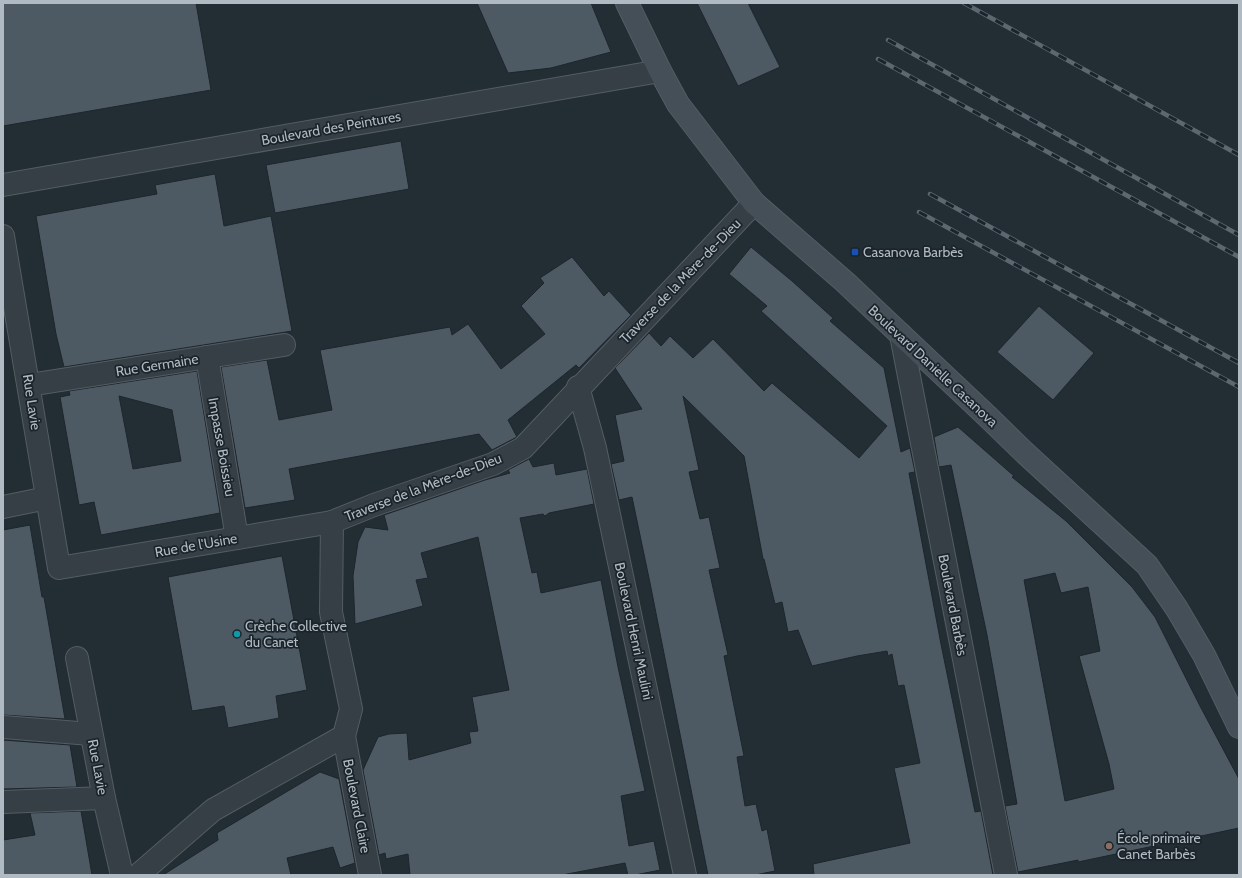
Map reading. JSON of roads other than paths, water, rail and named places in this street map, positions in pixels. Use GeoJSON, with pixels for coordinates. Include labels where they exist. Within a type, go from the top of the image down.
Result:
{"type":"FeatureCollection","features":[{"type":"Feature","properties":{"kind":"street","name":"Boulevard Danielle Casanova"},"geometry":{"type":"LineString","coordinates":[[627,3],[678,104],[754,203],[845,282],[1024,452],[1148,565],[1204,655],[1239,727]]}},
{"type":"Feature","properties":{"kind":"street","name":"Boulevard des Peintures"},"geometry":{"type":"LineString","coordinates":[[3,185],[660,71]]}},
{"type":"Feature","properties":{"kind":"street","name":"Traverse de la Mère-de-Dieu"},"geometry":{"type":"LineString","coordinates":[[344,736],[351,709],[332,612],[332,522],[374,505],[494,464],[523,448],[578,387],[754,203]]}},
{"type":"Feature","properties":{"kind":"street","name":"Rue Lavie"},"geometry":{"type":"LineString","coordinates":[[3,236],[60,568]]}},
{"type":"Feature","properties":{"kind":"street","name":"Boulevard Barbès"},"geometry":{"type":"LineString","coordinates":[[901,335],[1006,875]]}},
{"type":"Feature","properties":{"kind":"street","name":"Rue Germaine"},"geometry":{"type":"LineString","coordinates":[[29,385],[284,345]]}},
{"type":"Feature","properties":{"kind":"street","name":"Impasse Boissieu"},"geometry":{"type":"LineString","coordinates":[[207,357],[237,538]]}},
{"type":"Feature","properties":{"kind":"street","name":"Boulevard Henri Maulini"},"geometry":{"type":"LineString","coordinates":[[578,387],[595,448],[685,875]]}},
{"type":"Feature","properties":{"kind":"street"},"geometry":{"type":"LineString","coordinates":[[3,507],[47,498]]}},
{"type":"Feature","properties":{"kind":"street","name":"Rue de l'Usine"},"geometry":{"type":"LineString","coordinates":[[60,568],[332,522]]}},
{"type":"Feature","properties":{"kind":"street","name":"Rue Lavie"},"geometry":{"type":"LineString","coordinates":[[77,658],[104,798],[122,875]]}},
{"type":"Feature","properties":{"kind":"street"},"geometry":{"type":"LineString","coordinates":[[3,727],[91,734]]}},
{"type":"Feature","properties":{"kind":"street"},"geometry":{"type":"LineString","coordinates":[[138,875],[213,810],[344,736]]}},
{"type":"Feature","properties":{"kind":"street","name":"Boulevard Claire"},"geometry":{"type":"LineString","coordinates":[[344,736],[370,875]]}},
{"type":"Feature","properties":{"kind":"street"},"geometry":{"type":"LineString","coordinates":[[3,802],[104,798]]}},
{"type":"Feature","properties":{"kind":"railway"},"geometry":{"type":"LineString","coordinates":[[964,3],[1239,155]]}},
{"type":"Feature","properties":{"kind":"railway"},"geometry":{"type":"LineString","coordinates":[[888,40],[1239,235]]}},
{"type":"Feature","properties":{"kind":"railway"},"geometry":{"type":"LineString","coordinates":[[878,59],[1239,257]]}},
{"type":"Feature","properties":{"kind":"railway"},"geometry":{"type":"LineString","coordinates":[[930,194],[1239,363]]}},
{"type":"Feature","properties":{"kind":"railway"},"geometry":{"type":"LineString","coordinates":[[919,212],[1239,387]]}},
{"type":"Feature","properties":{"kind":"place","name":"Casanova Barbès"},"geometry":{"type":"Point","coordinates":[855,252]}},
{"type":"Feature","properties":{"kind":"place","name":"Crèche Collective du Canet"},"geometry":{"type":"Point","coordinates":[237,634]}},
{"type":"Feature","properties":{"kind":"place","name":"École primaire Canet Barbès"},"geometry":{"type":"Point","coordinates":[1109,846]}}]}
